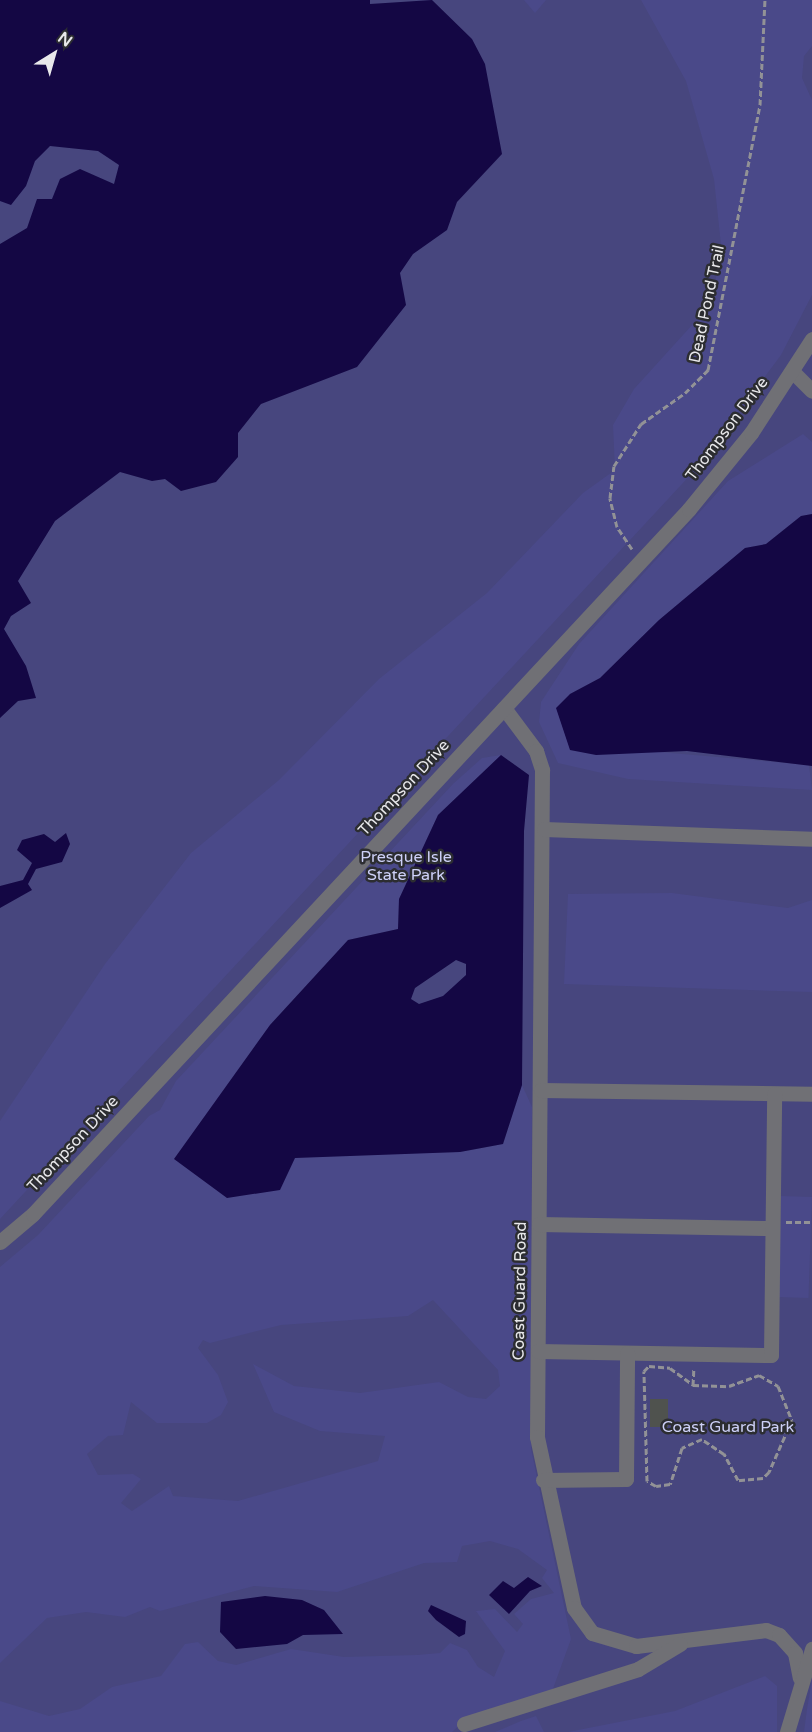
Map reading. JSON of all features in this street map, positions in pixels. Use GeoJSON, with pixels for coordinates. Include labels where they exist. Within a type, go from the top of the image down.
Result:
{"type":"FeatureCollection","features":[{"type":"Feature","properties":{"kind":"street","name":"Thompson Drive"},"geometry":{"type":"LineString","coordinates":[[0,1242],[33,1214],[640,561],[728,462],[812,339]]}},
{"type":"Feature","properties":{"kind":"street"},"geometry":{"type":"LineString","coordinates":[[792,371],[812,391]]}},
{"type":"Feature","properties":{"kind":"street","name":"Coast Guard Road"},"geometry":{"type":"LineString","coordinates":[[504,708],[536,751],[542,770],[544,829],[538,1351],[543,1480],[574,1608],[592,1634],[636,1646],[766,1630],[779,1635],[795,1653],[800,1678]]}},
{"type":"Feature","properties":{"kind":"street"},"geometry":{"type":"LineString","coordinates":[[544,829],[812,839]]}},
{"type":"Feature","properties":{"kind":"street"},"geometry":{"type":"LineString","coordinates":[[541,1089],[812,1094]]}},
{"type":"Feature","properties":{"kind":"street"},"geometry":{"type":"LineString","coordinates":[[538,1351],[771,1354],[774,1094]]}},
{"type":"Feature","properties":{"kind":"street"},"geometry":{"type":"LineString","coordinates":[[539,1224],[772,1225]]}},
{"type":"Feature","properties":{"kind":"street"},"geometry":{"type":"LineString","coordinates":[[543,1480],[626,1479],[627,1353]]}},
{"type":"Feature","properties":{"kind":"street"},"geometry":{"type":"LineString","coordinates":[[464,1724],[638,1669],[688,1640]]}},
{"type":"Feature","properties":{"kind":"street","name":"Coast Guard Road"},"geometry":{"type":"LineString","coordinates":[[787,1732],[800,1678],[812,1649]]}},
{"type":"Feature","properties":{"kind":"path","name":"Dead Pond Trail"},"geometry":{"type":"LineString","coordinates":[[640,561],[617,526],[610,498],[614,466],[641,424],[685,393],[708,370],[760,105],[765,0]]}},
{"type":"Feature","properties":{"kind":"path"},"geometry":{"type":"LineString","coordinates":[[772,1225],[812,1222]]}},
{"type":"Feature","properties":{"kind":"path"},"geometry":{"type":"LineString","coordinates":[[693,1385],[694,1358]]}},
{"type":"Feature","properties":{"kind":"path"},"geometry":{"type":"LineString","coordinates":[[670,1368],[693,1385],[729,1386],[759,1376],[786,1397],[792,1420],[775,1465],[763,1478],[738,1480],[718,1448],[702,1439],[682,1448],[670,1484],[656,1486],[646,1481],[644,1371],[670,1368]]}},
{"type":"Feature","properties":{"kind":"green space","name":"Presque Isle State Park"},"geometry":{"type":"Polygon","coordinates":[[[0,0],[812,0],[812,1732],[0,1732],[0,0]]]}},
{"type":"Feature","properties":{"kind":"green space"},"geometry":{"type":"Polygon","coordinates":[[[524,0],[546,0],[535,13],[524,0]]]}},
{"type":"Feature","properties":{"kind":"green space"},"geometry":{"type":"Polygon","coordinates":[[[641,0],[812,0],[812,46],[804,56],[802,78],[812,100],[812,295],[781,355],[695,470],[0,1219],[0,1121],[105,964],[191,853],[279,780],[379,679],[487,593],[583,493],[615,470],[613,425],[634,389],[712,303],[721,245],[714,179],[686,81],[641,0]]]}},
{"type":"Feature","properties":{"kind":"green space"},"geometry":{"type":"Polygon","coordinates":[[[803,434],[812,442],[812,514],[801,516],[766,544],[745,548],[659,620],[600,678],[570,694],[647,751],[809,765],[812,790],[628,779],[558,763],[539,722],[541,702],[579,644],[728,481],[803,434]]]}},
{"type":"Feature","properties":{"kind":"green space"},"geometry":{"type":"Polygon","coordinates":[[[501,755],[438,815],[399,899],[398,929],[348,940],[270,1025],[174,1159],[460,1152],[503,1144],[522,1085],[532,1107],[531,1449],[571,1639],[550,1697],[467,1718],[452,1732],[0,1732],[0,1701],[49,1716],[80,1709],[112,1687],[161,1676],[185,1644],[198,1642],[218,1661],[236,1665],[291,1649],[344,1657],[417,1655],[440,1653],[450,1643],[467,1650],[478,1667],[494,1677],[505,1651],[476,1611],[495,1609],[517,1632],[523,1624],[514,1614],[531,1599],[554,1593],[542,1578],[547,1570],[518,1549],[490,1541],[462,1546],[457,1562],[424,1563],[337,1592],[254,1586],[160,1611],[150,1607],[125,1617],[86,1612],[47,1618],[0,1663],[0,1267],[38,1235],[149,1116],[160,1110],[176,1081],[453,784],[482,758],[501,755]],[[433,1300],[408,1316],[281,1325],[210,1343],[203,1340],[198,1348],[218,1375],[228,1402],[221,1415],[207,1423],[157,1423],[131,1402],[123,1435],[108,1436],[87,1454],[98,1475],[133,1474],[141,1479],[121,1503],[132,1511],[169,1486],[173,1496],[238,1501],[378,1461],[385,1436],[320,1431],[274,1412],[253,1364],[294,1386],[360,1393],[439,1382],[468,1397],[486,1399],[500,1386],[498,1370],[433,1300]]]}},
{"type":"Feature","properties":{"kind":"green space"},"geometry":{"type":"Polygon","coordinates":[[[672,893],[788,908],[812,900],[812,992],[564,984],[568,894],[672,893]]]}},
{"type":"Feature","properties":{"kind":"green space"},"geometry":{"type":"Polygon","coordinates":[[[781,1196],[812,1197],[808,1298],[777,1297],[781,1196]]]}},
{"type":"Feature","properties":{"kind":"green space"},"geometry":{"type":"Polygon","coordinates":[[[765,1676],[777,1686],[777,1732],[568,1732],[675,1711],[765,1676]]]}},
{"type":"Feature","properties":{"kind":"green space"},"geometry":{"type":"Polygon","coordinates":[[[812,1680],[812,1732],[804,1732],[807,1709],[812,1680]]]}},
{"type":"Feature","properties":{"kind":"green space"},"geometry":{"type":"Polygon","coordinates":[[[536,1716],[544,1732],[495,1732],[521,1721],[536,1716]]]}},
{"type":"Feature","properties":{"kind":"shaded area"},"geometry":{"type":"Polygon","coordinates":[[[0,0],[370,0],[370,4],[432,0],[472,39],[485,64],[502,154],[457,202],[447,230],[413,254],[400,273],[406,305],[357,367],[261,404],[238,433],[238,457],[216,482],[181,491],[165,479],[152,481],[120,472],[55,521],[18,581],[31,603],[11,616],[4,629],[26,666],[36,698],[18,701],[0,718],[0,244],[27,228],[37,199],[52,199],[60,179],[80,169],[114,184],[119,165],[98,151],[50,146],[35,161],[26,186],[11,205],[0,201],[0,0]]]}},
{"type":"Feature","properties":{"kind":"shaded area"},"geometry":{"type":"Polygon","coordinates":[[[812,514],[812,766],[687,751],[596,755],[570,750],[556,708],[570,694],[600,678],[659,620],[745,548],[766,544],[801,516],[812,514]]]}},
{"type":"Feature","properties":{"kind":"shaded area"},"geometry":{"type":"Polygon","coordinates":[[[501,755],[529,775],[524,831],[522,1085],[503,1144],[460,1152],[295,1158],[280,1190],[227,1198],[174,1159],[270,1025],[348,940],[398,929],[399,899],[438,815],[501,755]],[[456,960],[415,988],[411,999],[419,1004],[443,996],[466,975],[466,964],[456,960]]]}},
{"type":"Feature","properties":{"kind":"shaded area"},"geometry":{"type":"Polygon","coordinates":[[[66,833],[70,844],[62,862],[36,869],[28,884],[32,890],[0,908],[0,886],[23,880],[32,863],[17,850],[22,840],[44,834],[55,842],[66,833]]]}},
{"type":"Feature","properties":{"kind":"shaded area"},"geometry":{"type":"Polygon","coordinates":[[[528,1577],[542,1586],[530,1591],[509,1614],[489,1595],[503,1581],[514,1588],[528,1577]]]}},
{"type":"Feature","properties":{"kind":"shaded area"},"geometry":{"type":"Polygon","coordinates":[[[265,1596],[302,1600],[324,1610],[343,1634],[303,1635],[287,1644],[236,1649],[220,1632],[221,1602],[265,1596]]]}},
{"type":"Feature","properties":{"kind":"shaded area"},"geometry":{"type":"Polygon","coordinates":[[[431,1605],[466,1621],[465,1634],[459,1637],[436,1620],[428,1611],[431,1605]]]}},
{"type":"Feature","properties":{"kind":"building"},"geometry":{"type":"Polygon","coordinates":[[[650,1399],[668,1399],[668,1427],[650,1427],[650,1399]]]}},
{"type":"Feature","properties":{"kind":"park label","name":"Coast Guard Park"},"geometry":{"type":"Point","coordinates":[728,1427]}}]}
